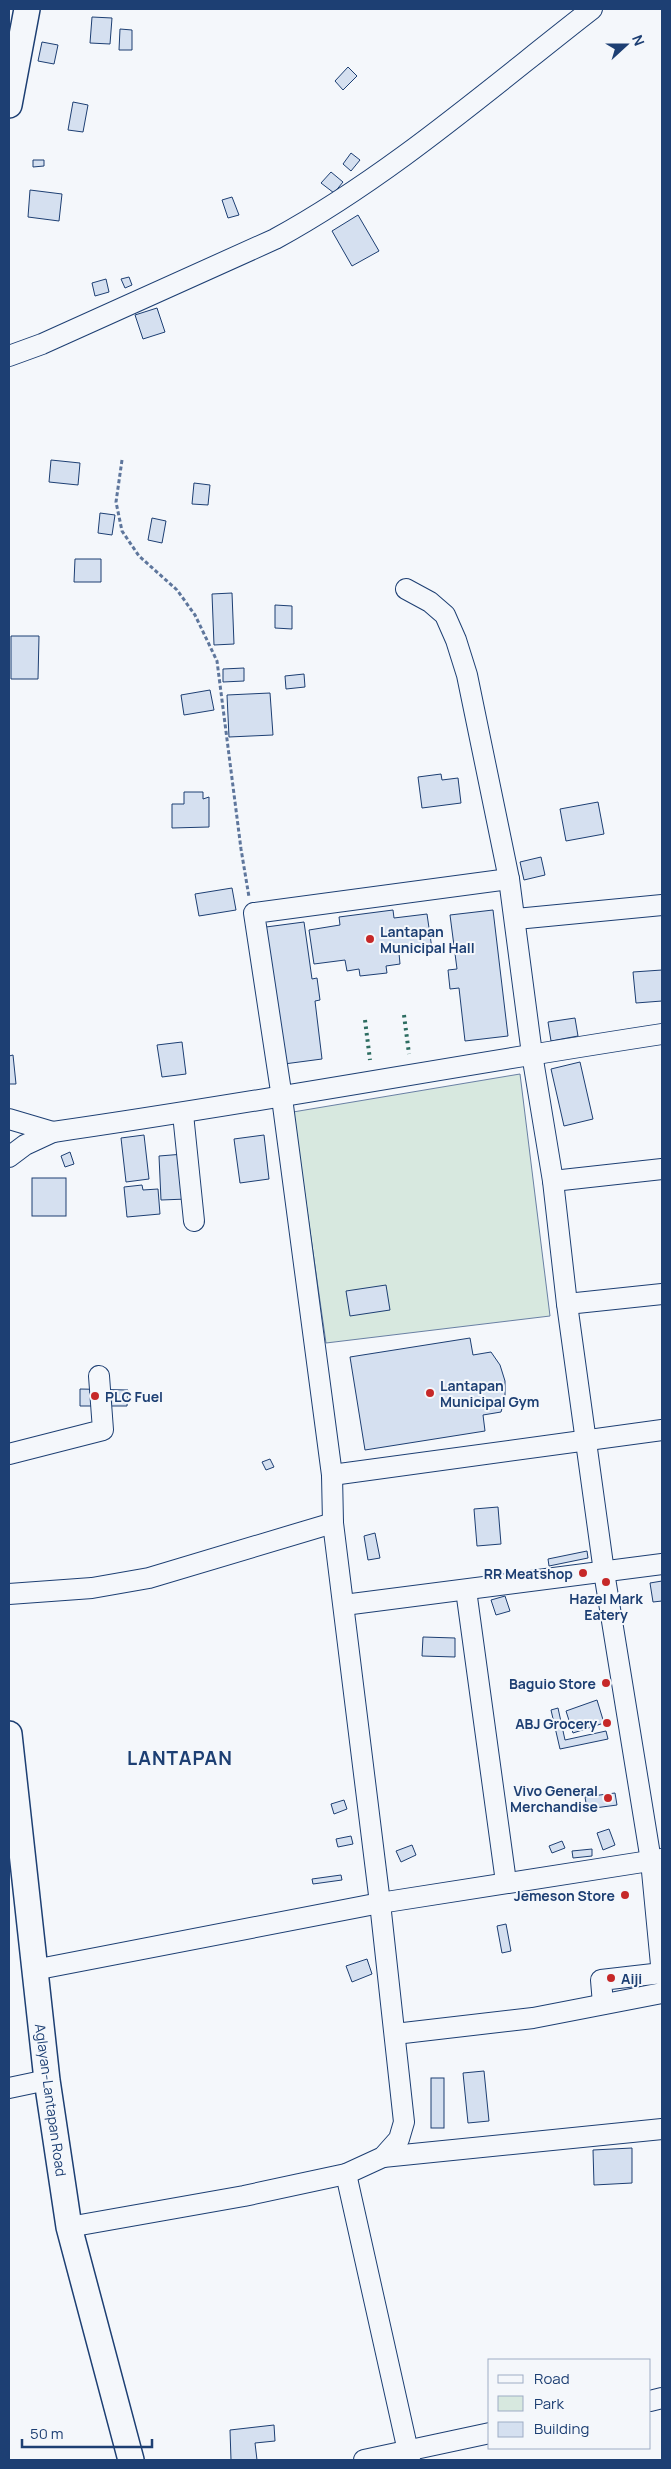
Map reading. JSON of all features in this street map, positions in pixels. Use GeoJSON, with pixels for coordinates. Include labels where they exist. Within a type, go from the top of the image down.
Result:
{"type":"FeatureCollection","features":[{"type":"Feature","properties":{"kind":"main road"},"geometry":{"type":"LineString","coordinates":[[9,105],[27,9]]}},
{"type":"Feature","properties":{"kind":"main road","name":"Aglayan-Lantapan Road"},"geometry":{"type":"LineString","coordinates":[[9,1734],[14,1840],[34,1970],[47,2080],[69,2227],[131,2460]]}},
{"type":"Feature","properties":{"kind":"street"},"geometry":{"type":"LineString","coordinates":[[9,356],[42,344],[275,239],[310,220],[391,166],[592,9]]}},
{"type":"Feature","properties":{"kind":"street"},"geometry":{"type":"LineString","coordinates":[[406,589],[430,602],[444,615],[456,640],[467,675],[509,879],[516,919],[532,1054],[553,1181],[566,1304],[604,1572],[657,1860],[662,1974],[601,1980],[603,2004]]}},
{"type":"Feature","properties":{"kind":"street"},"geometry":{"type":"LineString","coordinates":[[382,2157],[399,2139],[404,2122],[395,2034],[333,1523],[332,1475],[282,1098],[254,913],[509,879]]}},
{"type":"Feature","properties":{"kind":"street"},"geometry":{"type":"LineString","coordinates":[[516,919],[662,905]]}},
{"type":"Feature","properties":{"kind":"street"},"geometry":{"type":"LineString","coordinates":[[9,1156],[25,1145],[53,1132],[183,1114],[532,1054],[662,1034]]}},
{"type":"Feature","properties":{"kind":"street"},"geometry":{"type":"LineString","coordinates":[[183,1114],[194,1221]]}},
{"type":"Feature","properties":{"kind":"street"},"geometry":{"type":"LineString","coordinates":[[9,1119],[53,1132]]}},
{"type":"Feature","properties":{"kind":"street"},"geometry":{"type":"LineString","coordinates":[[553,1181],[662,1169]]}},
{"type":"Feature","properties":{"kind":"street"},"geometry":{"type":"LineString","coordinates":[[566,1304],[662,1294]]}},
{"type":"Feature","properties":{"kind":"street"},"geometry":{"type":"LineString","coordinates":[[9,1454],[102,1430],[99,1376]]}},
{"type":"Feature","properties":{"kind":"street"},"geometry":{"type":"LineString","coordinates":[[332,1475],[662,1430]]}},
{"type":"Feature","properties":{"kind":"street"},"geometry":{"type":"LineString","coordinates":[[9,1594],[92,1588],[149,1578],[333,1523]]}},
{"type":"Feature","properties":{"kind":"street"},"geometry":{"type":"LineString","coordinates":[[344,1605],[662,1564]]}},
{"type":"Feature","properties":{"kind":"street"},"geometry":{"type":"LineString","coordinates":[[466,1590],[506,1882]]}},
{"type":"Feature","properties":{"kind":"street"},"geometry":{"type":"LineString","coordinates":[[34,1970],[380,1903],[657,1860]]}},
{"type":"Feature","properties":{"kind":"street"},"geometry":{"type":"LineString","coordinates":[[395,2034],[533,2018],[662,1993]]}},
{"type":"Feature","properties":{"kind":"street"},"geometry":{"type":"LineString","coordinates":[[9,2088],[47,2080]]}},
{"type":"Feature","properties":{"kind":"street"},"geometry":{"type":"LineString","coordinates":[[69,2227],[244,2196],[346,2174],[382,2157],[662,2129]]}},
{"type":"Feature","properties":{"kind":"street"},"geometry":{"type":"LineString","coordinates":[[346,2174],[409,2455]]}},
{"type":"Feature","properties":{"kind":"street"},"geometry":{"type":"LineString","coordinates":[[364,2460],[409,2455],[488,2434]]}},
{"type":"Feature","properties":{"kind":"path"},"geometry":{"type":"LineString","coordinates":[[122,460],[116,502],[122,531],[139,556],[178,590],[195,615],[218,661],[240,849],[247,892],[254,913]]}},
{"type":"Feature","properties":{"kind":"green space"},"geometry":{"type":"Polygon","coordinates":[[[520,1074],[550,1316],[326,1343],[293,1112],[520,1074]]]}},
{"type":"Feature","properties":{"kind":"building"},"geometry":{"type":"Polygon","coordinates":[[[92,17],[112,18],[110,44],[90,43],[92,17]]]}},
{"type":"Feature","properties":{"kind":"building"},"geometry":{"type":"Polygon","coordinates":[[[120,29],[132,30],[132,50],[119,50],[120,29]]]}},
{"type":"Feature","properties":{"kind":"building"},"geometry":{"type":"Polygon","coordinates":[[[42,42],[58,45],[54,64],[38,61],[42,42]]]}},
{"type":"Feature","properties":{"kind":"building"},"geometry":{"type":"Polygon","coordinates":[[[348,67],[357,76],[343,90],[335,81],[348,67]]]}},
{"type":"Feature","properties":{"kind":"building"},"geometry":{"type":"Polygon","coordinates":[[[73,102],[88,105],[83,132],[68,130],[73,102]]]}},
{"type":"Feature","properties":{"kind":"building"},"geometry":{"type":"Polygon","coordinates":[[[351,153],[360,160],[351,171],[343,164],[351,153]]]}},
{"type":"Feature","properties":{"kind":"building"},"geometry":{"type":"Polygon","coordinates":[[[33,160],[44,160],[44,166],[33,167],[33,160]]]}},
{"type":"Feature","properties":{"kind":"building"},"geometry":{"type":"Polygon","coordinates":[[[331,172],[343,182],[334,193],[321,183],[331,172]]]}},
{"type":"Feature","properties":{"kind":"building"},"geometry":{"type":"Polygon","coordinates":[[[30,190],[62,194],[59,221],[28,217],[30,190]]]}},
{"type":"Feature","properties":{"kind":"building"},"geometry":{"type":"Polygon","coordinates":[[[232,197],[239,215],[228,218],[222,200],[232,197]]]}},
{"type":"Feature","properties":{"kind":"building"},"geometry":{"type":"Polygon","coordinates":[[[358,215],[379,251],[352,266],[332,231],[358,215]]]}},
{"type":"Feature","properties":{"kind":"building"},"geometry":{"type":"Polygon","coordinates":[[[129,277],[132,285],[125,288],[121,279],[129,277]]]}},
{"type":"Feature","properties":{"kind":"building"},"geometry":{"type":"Polygon","coordinates":[[[106,279],[109,292],[95,296],[92,283],[106,279]]]}},
{"type":"Feature","properties":{"kind":"building"},"geometry":{"type":"Polygon","coordinates":[[[157,308],[165,332],[143,339],[135,315],[157,308]]]}},
{"type":"Feature","properties":{"kind":"building"},"geometry":{"type":"Polygon","coordinates":[[[51,460],[80,463],[78,485],[49,482],[51,460]]]}},
{"type":"Feature","properties":{"kind":"building"},"geometry":{"type":"Polygon","coordinates":[[[194,483],[210,485],[208,505],[192,504],[194,483]]]}},
{"type":"Feature","properties":{"kind":"building"},"geometry":{"type":"Polygon","coordinates":[[[100,513],[115,515],[112,535],[98,533],[100,513]]]}},
{"type":"Feature","properties":{"kind":"building"},"geometry":{"type":"Polygon","coordinates":[[[152,518],[166,521],[162,543],[148,540],[152,518]]]}},
{"type":"Feature","properties":{"kind":"building"},"geometry":{"type":"Polygon","coordinates":[[[75,559],[101,559],[101,582],[74,582],[75,559]]]}},
{"type":"Feature","properties":{"kind":"building"},"geometry":{"type":"Polygon","coordinates":[[[232,593],[234,644],[214,645],[212,594],[232,593]]]}},
{"type":"Feature","properties":{"kind":"building"},"geometry":{"type":"Polygon","coordinates":[[[275,605],[292,606],[292,629],[275,628],[275,605]]]}},
{"type":"Feature","properties":{"kind":"building"},"geometry":{"type":"Polygon","coordinates":[[[11,636],[39,636],[38,679],[11,679],[11,636]]]}},
{"type":"Feature","properties":{"kind":"building"},"geometry":{"type":"Polygon","coordinates":[[[244,668],[244,681],[223,682],[223,669],[244,668]]]}},
{"type":"Feature","properties":{"kind":"building"},"geometry":{"type":"Polygon","coordinates":[[[304,674],[305,687],[286,689],[285,676],[304,674]]]}},
{"type":"Feature","properties":{"kind":"building"},"geometry":{"type":"Polygon","coordinates":[[[210,690],[214,710],[184,715],[181,695],[210,690]]]}},
{"type":"Feature","properties":{"kind":"building"},"geometry":{"type":"Polygon","coordinates":[[[270,693],[273,735],[229,737],[227,695],[270,693]]]}},
{"type":"Feature","properties":{"kind":"building"},"geometry":{"type":"Polygon","coordinates":[[[441,774],[442,780],[458,778],[461,803],[422,808],[418,777],[441,774]]]}},
{"type":"Feature","properties":{"kind":"building"},"geometry":{"type":"Polygon","coordinates":[[[184,792],[203,792],[203,799],[209,797],[209,827],[172,828],[172,804],[184,804],[184,792]]]}},
{"type":"Feature","properties":{"kind":"building"},"geometry":{"type":"Polygon","coordinates":[[[598,802],[604,834],[566,841],[560,809],[598,802]]]}},
{"type":"Feature","properties":{"kind":"building"},"geometry":{"type":"Polygon","coordinates":[[[541,857],[545,875],[524,880],[520,862],[541,857]]]}},
{"type":"Feature","properties":{"kind":"building"},"geometry":{"type":"Polygon","coordinates":[[[232,888],[236,910],[199,916],[195,894],[232,888]]]}},
{"type":"Feature","properties":{"kind":"building","name":"Lantapan Municipal Hall"},"geometry":{"type":"Polygon","coordinates":[[[393,910],[394,918],[427,914],[432,949],[399,953],[400,964],[386,966],[387,973],[360,976],[359,969],[347,971],[345,960],[314,964],[309,930],[340,925],[339,917],[393,910]]]}},
{"type":"Feature","properties":{"kind":"building"},"geometry":{"type":"Polygon","coordinates":[[[493,910],[508,1036],[465,1041],[459,988],[450,989],[448,970],[457,969],[450,915],[493,910]]]}},
{"type":"Feature","properties":{"kind":"building"},"geometry":{"type":"Polygon","coordinates":[[[304,922],[312,979],[317,978],[320,1000],[315,1001],[322,1059],[284,1064],[266,927],[304,922]]]}},
{"type":"Feature","properties":{"kind":"building"},"geometry":{"type":"Polygon","coordinates":[[[662,970],[662,1001],[636,1003],[633,972],[662,970]]]}},
{"type":"Feature","properties":{"kind":"building"},"geometry":{"type":"Polygon","coordinates":[[[575,1018],[578,1036],[551,1041],[548,1022],[575,1018]]]}},
{"type":"Feature","properties":{"kind":"building"},"geometry":{"type":"Polygon","coordinates":[[[182,1042],[186,1074],[162,1077],[157,1045],[182,1042]]]}},
{"type":"Feature","properties":{"kind":"building"},"geometry":{"type":"Polygon","coordinates":[[[13,1055],[16,1084],[9,1084],[9,1056],[13,1055]]]}},
{"type":"Feature","properties":{"kind":"building"},"geometry":{"type":"Polygon","coordinates":[[[580,1062],[593,1119],[564,1126],[551,1069],[580,1062]]]}},
{"type":"Feature","properties":{"kind":"building"},"geometry":{"type":"Polygon","coordinates":[[[144,1135],[149,1179],[126,1182],[121,1138],[144,1135]]]}},
{"type":"Feature","properties":{"kind":"building"},"geometry":{"type":"Polygon","coordinates":[[[264,1135],[269,1179],[240,1183],[234,1139],[264,1135]]]}},
{"type":"Feature","properties":{"kind":"building"},"geometry":{"type":"Polygon","coordinates":[[[70,1152],[74,1164],[65,1167],[61,1156],[70,1152]]]}},
{"type":"Feature","properties":{"kind":"building"},"geometry":{"type":"Polygon","coordinates":[[[184,1154],[187,1199],[161,1200],[159,1156],[184,1154]]]}},
{"type":"Feature","properties":{"kind":"building"},"geometry":{"type":"Polygon","coordinates":[[[32,1178],[66,1178],[66,1216],[32,1216],[32,1178]]]}},
{"type":"Feature","properties":{"kind":"building"},"geometry":{"type":"Polygon","coordinates":[[[142,1185],[143,1190],[158,1189],[160,1214],[127,1217],[124,1187],[142,1185]]]}},
{"type":"Feature","properties":{"kind":"building"},"geometry":{"type":"Polygon","coordinates":[[[386,1285],[390,1310],[350,1316],[346,1291],[386,1285]]]}},
{"type":"Feature","properties":{"kind":"building","name":"Lantapan Municipal Gym"},"geometry":{"type":"Polygon","coordinates":[[[470,1338],[473,1355],[491,1352],[500,1365],[505,1381],[505,1397],[501,1412],[483,1415],[485,1431],[365,1450],[350,1357],[470,1338]]]}},
{"type":"Feature","properties":{"kind":"building"},"geometry":{"type":"Polygon","coordinates":[[[80,1389],[128,1390],[127,1406],[80,1406],[80,1389]]]}},
{"type":"Feature","properties":{"kind":"building"},"geometry":{"type":"Polygon","coordinates":[[[270,1459],[274,1467],[266,1470],[262,1462],[270,1459]]]}},
{"type":"Feature","properties":{"kind":"building"},"geometry":{"type":"Polygon","coordinates":[[[498,1507],[501,1544],[477,1546],[474,1509],[498,1507]]]}},
{"type":"Feature","properties":{"kind":"building"},"geometry":{"type":"Polygon","coordinates":[[[375,1533],[380,1558],[368,1560],[364,1536],[375,1533]]]}},
{"type":"Feature","properties":{"kind":"building"},"geometry":{"type":"Polygon","coordinates":[[[587,1551],[588,1558],[549,1566],[548,1559],[587,1551]]]}},
{"type":"Feature","properties":{"kind":"building"},"geometry":{"type":"Polygon","coordinates":[[[662,1581],[662,1601],[653,1602],[650,1583],[662,1581]]]}},
{"type":"Feature","properties":{"kind":"building"},"geometry":{"type":"Polygon","coordinates":[[[505,1596],[510,1611],[496,1615],[491,1600],[505,1596]]]}},
{"type":"Feature","properties":{"kind":"building"},"geometry":{"type":"Polygon","coordinates":[[[423,1637],[455,1638],[455,1657],[422,1656],[423,1637]]]}},
{"type":"Feature","properties":{"kind":"building"},"geometry":{"type":"Polygon","coordinates":[[[597,1700],[604,1723],[573,1733],[566,1711],[597,1700]]]}},
{"type":"Feature","properties":{"kind":"building"},"geometry":{"type":"Polygon","coordinates":[[[558,1708],[565,1740],[606,1731],[608,1739],[560,1749],[551,1710],[558,1708]]]}},
{"type":"Feature","properties":{"kind":"building"},"geometry":{"type":"Polygon","coordinates":[[[615,1793],[617,1805],[587,1809],[585,1797],[615,1793]]]}},
{"type":"Feature","properties":{"kind":"building"},"geometry":{"type":"Polygon","coordinates":[[[344,1800],[347,1809],[334,1814],[331,1804],[344,1800]]]}},
{"type":"Feature","properties":{"kind":"building"},"geometry":{"type":"Polygon","coordinates":[[[609,1829],[615,1845],[603,1850],[597,1833],[609,1829]]]}},
{"type":"Feature","properties":{"kind":"building"},"geometry":{"type":"Polygon","coordinates":[[[351,1836],[353,1844],[338,1847],[336,1839],[351,1836]]]}},
{"type":"Feature","properties":{"kind":"building"},"geometry":{"type":"Polygon","coordinates":[[[562,1841],[565,1848],[552,1853],[549,1846],[562,1841]]]}},
{"type":"Feature","properties":{"kind":"building"},"geometry":{"type":"Polygon","coordinates":[[[412,1845],[416,1855],[401,1862],[396,1851],[412,1845]]]}},
{"type":"Feature","properties":{"kind":"building"},"geometry":{"type":"Polygon","coordinates":[[[592,1849],[592,1856],[573,1858],[572,1851],[592,1849]]]}},
{"type":"Feature","properties":{"kind":"building"},"geometry":{"type":"Polygon","coordinates":[[[341,1875],[342,1880],[313,1884],[312,1879],[341,1875]]]}},
{"type":"Feature","properties":{"kind":"building"},"geometry":{"type":"Polygon","coordinates":[[[506,1924],[511,1951],[502,1953],[497,1926],[506,1924]]]}},
{"type":"Feature","properties":{"kind":"building"},"geometry":{"type":"Polygon","coordinates":[[[367,1959],[372,1974],[352,1982],[346,1966],[367,1959]]]}},
{"type":"Feature","properties":{"kind":"building"},"geometry":{"type":"Polygon","coordinates":[[[484,2071],[489,2121],[468,2123],[463,2073],[484,2071]]]}},
{"type":"Feature","properties":{"kind":"building"},"geometry":{"type":"Polygon","coordinates":[[[431,2078],[444,2078],[444,2128],[431,2128],[431,2078]]]}},
{"type":"Feature","properties":{"kind":"building"},"geometry":{"type":"Polygon","coordinates":[[[632,2148],[632,2183],[594,2185],[593,2150],[632,2148]]]}},
{"type":"Feature","properties":{"kind":"building"},"geometry":{"type":"Polygon","coordinates":[[[274,2425],[275,2441],[255,2443],[257,2460],[231,2460],[230,2430],[274,2425]]]}},
{"type":"Feature","properties":{"kind":"hedge"},"geometry":{"type":"LineString","coordinates":[[404,1015],[409,1054]]}},
{"type":"Feature","properties":{"kind":"hedge"},"geometry":{"type":"LineString","coordinates":[[365,1020],[370,1060]]}},
{"type":"Feature","properties":{"kind":"place","name":"Lantapan Municipal Hall"},"geometry":{"type":"Point","coordinates":[370,939]}},
{"type":"Feature","properties":{"kind":"place","name":"Lantapan Municipal Gym"},"geometry":{"type":"Point","coordinates":[430,1393]}},
{"type":"Feature","properties":{"kind":"place","name":"PLC Fuel"},"geometry":{"type":"Point","coordinates":[95,1396]}},
{"type":"Feature","properties":{"kind":"place","name":"RR Meatshop"},"geometry":{"type":"Point","coordinates":[583,1573]}},
{"type":"Feature","properties":{"kind":"place","name":"Hazel Mark Eatery"},"geometry":{"type":"Point","coordinates":[606,1582]}},
{"type":"Feature","properties":{"kind":"place","name":"Baguio Store"},"geometry":{"type":"Point","coordinates":[606,1683]}},
{"type":"Feature","properties":{"kind":"place","name":"ABJ Grocery"},"geometry":{"type":"Point","coordinates":[607,1723]}},
{"type":"Feature","properties":{"kind":"place","name":"Vivo General Merchandise"},"geometry":{"type":"Point","coordinates":[608,1798]}},
{"type":"Feature","properties":{"kind":"place","name":"Jemeson Store"},"geometry":{"type":"Point","coordinates":[625,1895]}},
{"type":"Feature","properties":{"kind":"place","name":"Aiji"},"geometry":{"type":"Point","coordinates":[611,1978]}},
{"type":"Feature","properties":{"kind":"district","name":"LANTAPAN"},"geometry":{"type":"Point","coordinates":[180,1758]}}]}
